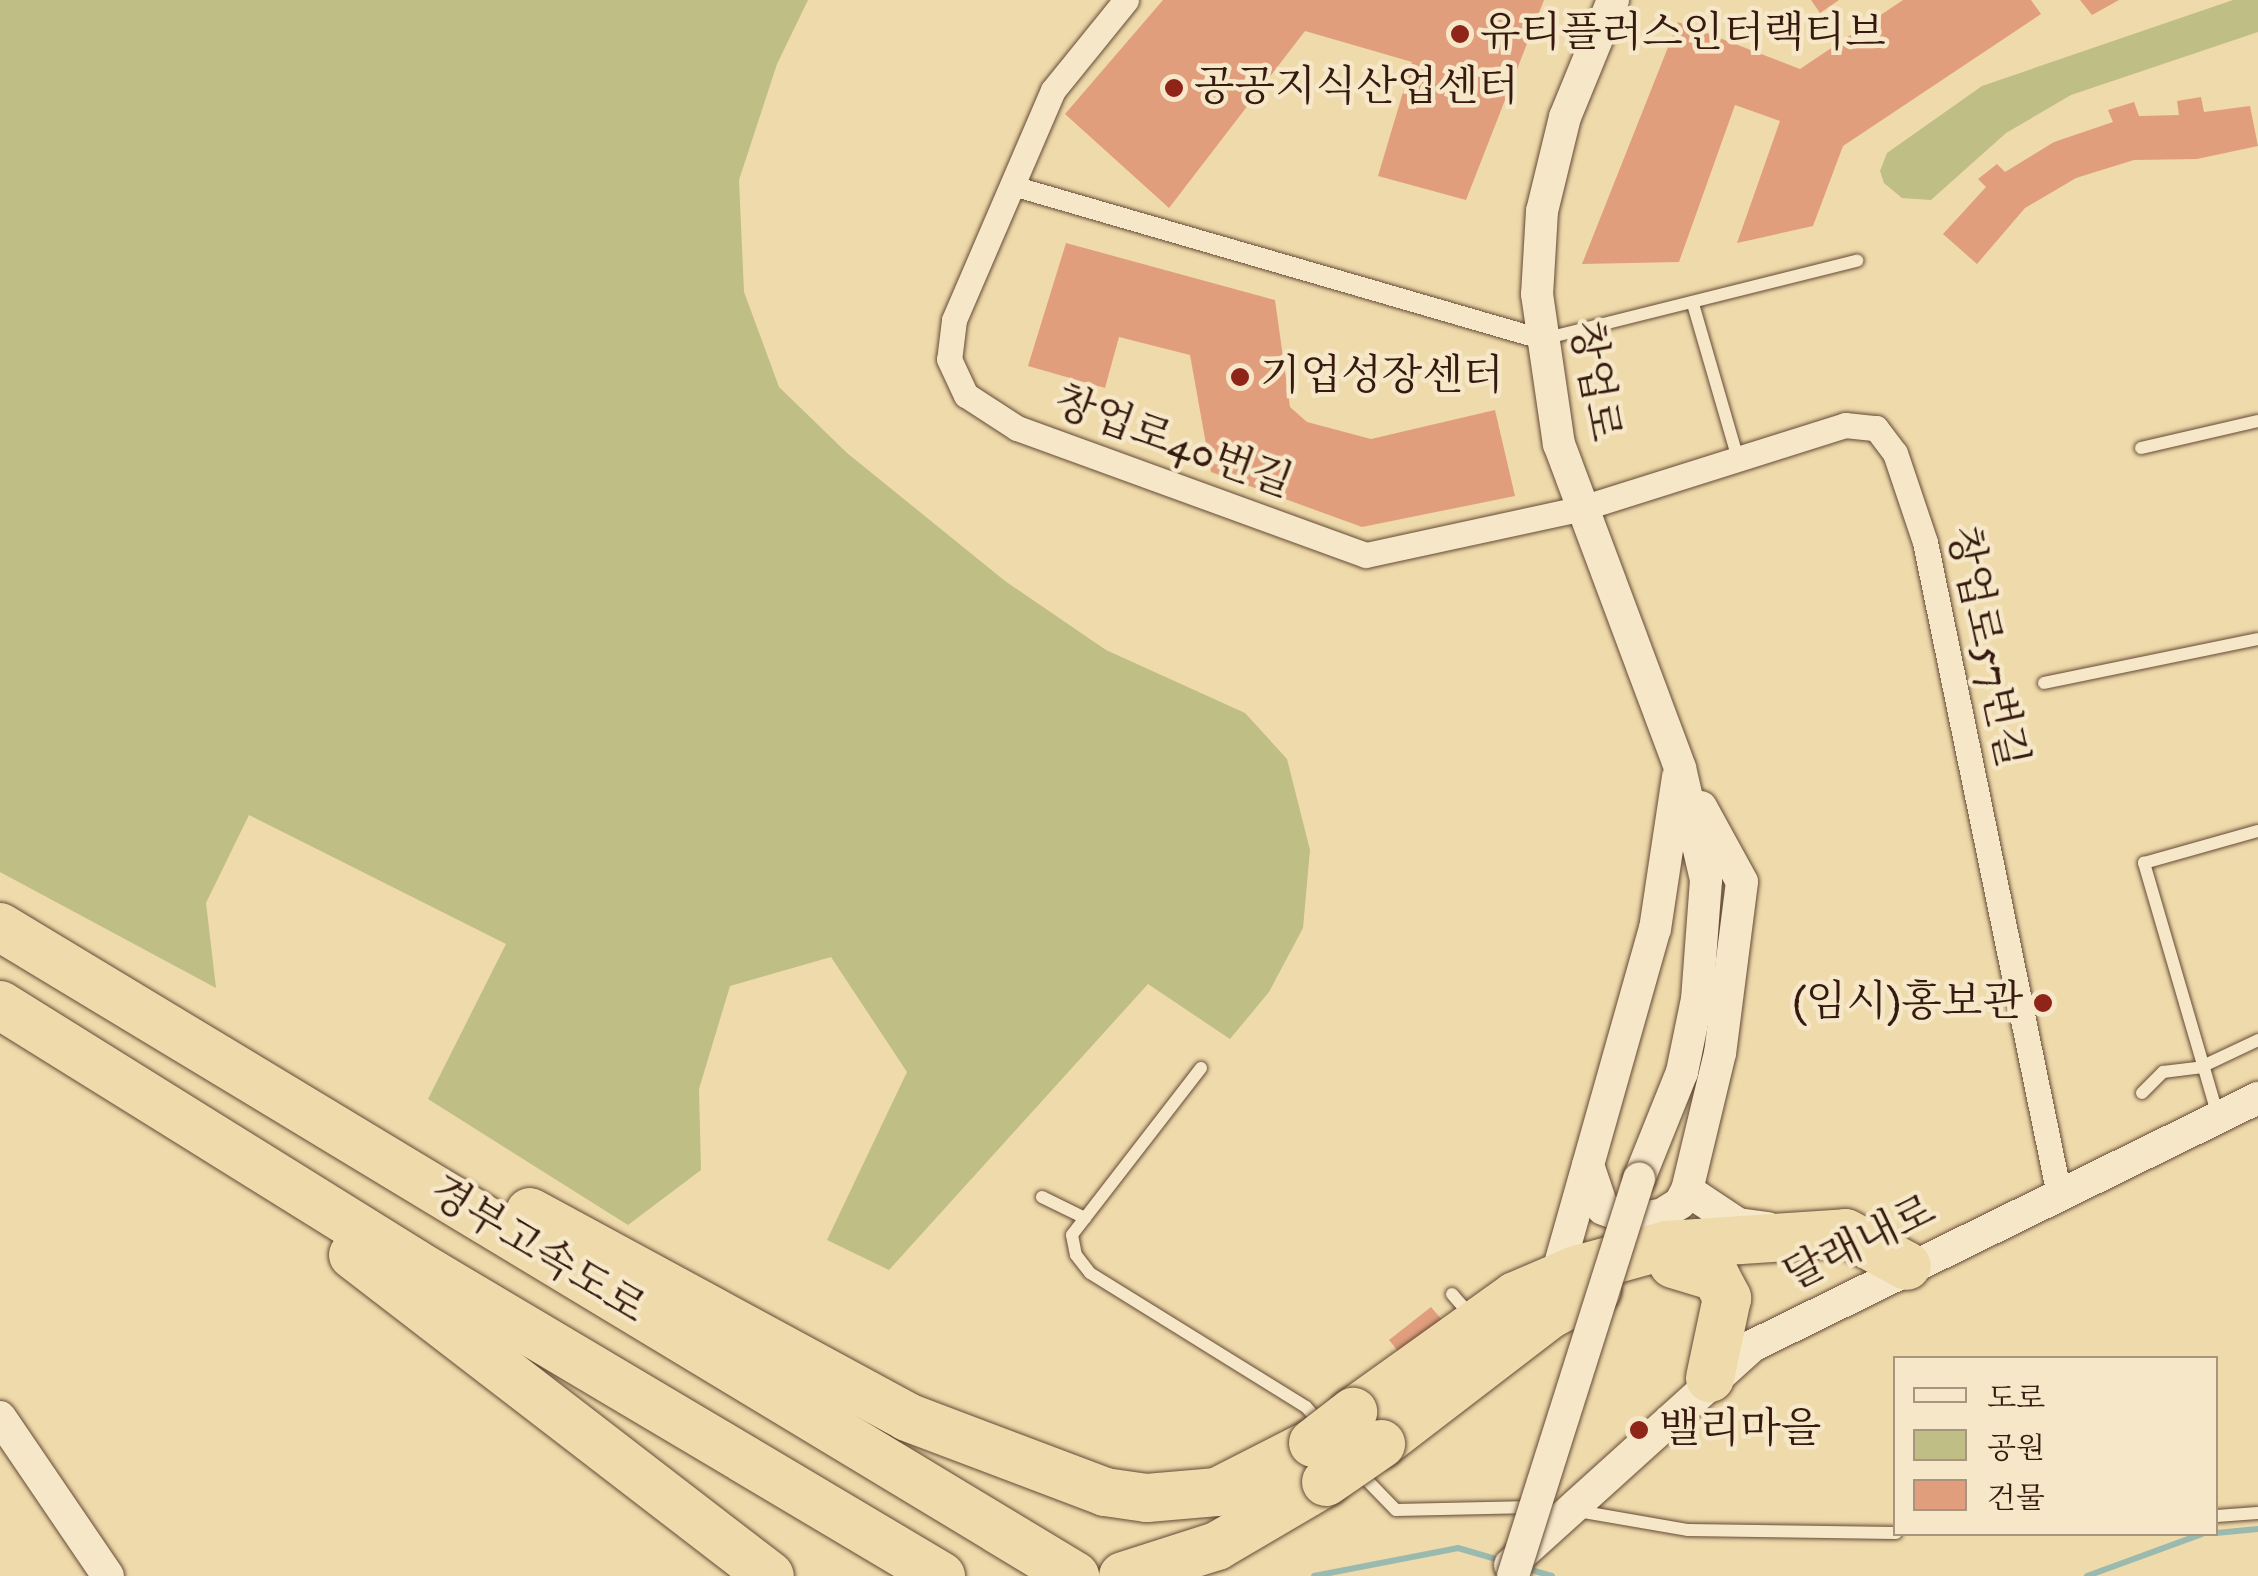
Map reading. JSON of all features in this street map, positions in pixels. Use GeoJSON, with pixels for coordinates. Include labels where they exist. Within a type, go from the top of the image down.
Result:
{"type":"FeatureCollection","features":[{"type":"Feature","properties":{"kind":"highway","name":"경부고속도로"},"geometry":{"type":"LineString","coordinates":[[0,926],[1075,1576]]}},
{"type":"Feature","properties":{"kind":"highway","name":"경부고속도로"},"geometry":{"type":"LineString","coordinates":[[0,1005],[414,1263],[941,1576]]}},
{"type":"Feature","properties":{"kind":"highway"},"geometry":{"type":"LineString","coordinates":[[190,1042],[557,1226],[908,1417],[1105,1492],[1147,1498],[1218,1492],[1319,1462]]}},
{"type":"Feature","properties":{"kind":"highway"},"geometry":{"type":"LineString","coordinates":[[154,1098],[536,1401],[770,1576]]}},
{"type":"Feature","properties":{"kind":"highway"},"geometry":{"type":"LineString","coordinates":[[1367,1428],[1465,1308],[1556,1278],[1668,1246],[1804,1232],[1866,1239],[1907,1266]]}},
{"type":"Feature","properties":{"kind":"highway"},"geometry":{"type":"LineString","coordinates":[[1123,1576],[1217,1546],[1367,1428],[1563,1306],[1673,1264],[1814,1247],[1907,1266]]}},
{"type":"Feature","properties":{"kind":"highway"},"geometry":{"type":"LineString","coordinates":[[1673,1264],[1716,1277],[1727,1298],[1710,1378]]}},
{"type":"Feature","properties":{"kind":"street","name":"창업로40번길"},"geometry":{"type":"LineString","coordinates":[[1126,0],[1053,90],[948,340],[952,368],[966,395],[992,417],[1363,555],[1579,509]]}},
{"type":"Feature","properties":{"kind":"street","name":"창업로"},"geometry":{"type":"LineString","coordinates":[[1614,0],[1565,117],[1542,211],[1540,339],[1550,406],[1579,509],[1680,768]]}},
{"type":"Feature","properties":{"kind":"street"},"geometry":{"type":"LineString","coordinates":[[1012,186],[1540,339]]}},
{"type":"Feature","properties":{"kind":"street","name":"창업로57번길"},"geometry":{"type":"LineString","coordinates":[[1579,509],[1862,423],[1882,433],[1895,454],[1934,584],[2059,1195]]}},
{"type":"Feature","properties":{"kind":"street"},"geometry":{"type":"LineString","coordinates":[[1556,1278],[1654,930],[1680,768]]}},
{"type":"Feature","properties":{"kind":"street"},"geometry":{"type":"LineString","coordinates":[[1513,1576],[1639,1179],[1682,1072],[1703,947],[1706,880],[1680,768]]}},
{"type":"Feature","properties":{"kind":"street"},"geometry":{"type":"LineString","coordinates":[[1588,1165],[1604,1209],[1631,1219],[1661,1215],[1680,1203],[1687,1190],[1720,1053],[1742,882],[1680,768]]}},
{"type":"Feature","properties":{"kind":"street","name":"달래내로"},"geometry":{"type":"LineString","coordinates":[[1497,1576],[1710,1378],[1752,1346],[1907,1266],[2258,1098]]}},
{"type":"Feature","properties":{"kind":"street"},"geometry":{"type":"LineString","coordinates":[[1687,1190],[1738,1224],[1804,1232]]}},
{"type":"Feature","properties":{"kind":"street"},"geometry":{"type":"LineString","coordinates":[[0,1417],[108,1576]]}},
{"type":"Feature","properties":{"kind":"lane"},"geometry":{"type":"LineString","coordinates":[[1540,339],[1857,261]]}},
{"type":"Feature","properties":{"kind":"lane"},"geometry":{"type":"LineString","coordinates":[[1694,304],[1738,459]]}},
{"type":"Feature","properties":{"kind":"lane"},"geometry":{"type":"LineString","coordinates":[[2141,448],[2258,421]]}},
{"type":"Feature","properties":{"kind":"lane"},"geometry":{"type":"LineString","coordinates":[[2044,683],[2258,639]]}},
{"type":"Feature","properties":{"kind":"lane"},"geometry":{"type":"LineString","coordinates":[[2218,1118],[2144,862],[2258,831]]}},
{"type":"Feature","properties":{"kind":"lane"},"geometry":{"type":"LineString","coordinates":[[2142,1092],[2163,1072],[2201,1067],[2258,1040]]}},
{"type":"Feature","properties":{"kind":"lane"},"geometry":{"type":"LineString","coordinates":[[1202,1068],[1072,1236],[1090,1273],[1306,1407],[1396,1510],[1570,1509],[1688,1530],[1893,1533]]}},
{"type":"Feature","properties":{"kind":"lane"},"geometry":{"type":"LineString","coordinates":[[1042,1197],[1084,1218]]}},
{"type":"Feature","properties":{"kind":"lane"},"geometry":{"type":"LineString","coordinates":[[2218,1516],[2258,1513]]}},
{"type":"Feature","properties":{"kind":"green space"},"geometry":{"type":"Polygon","coordinates":[[[0,0],[808,0],[777,64],[739,180],[744,292],[779,387],[847,453],[1005,581],[1106,650],[1245,713],[1287,759],[1310,850],[1303,928],[1269,992],[1230,1039],[1148,984],[889,1270],[827,1240],[907,1072],[831,957],[730,986],[699,1089],[701,1170],[628,1225],[428,1099],[506,944],[249,815],[206,903],[216,988],[0,872],[0,0]]]}},
{"type":"Feature","properties":{"kind":"green space"},"geometry":{"type":"Polygon","coordinates":[[[2233,0],[2258,0],[2258,32],[2071,95],[2006,133],[1931,200],[1902,198],[1884,183],[1880,171],[1887,153],[1982,86],[2233,0]]]}},
{"type":"Feature","properties":{"kind":"building","name":"공공지식산업센터"},"geometry":{"type":"Polygon","coordinates":[[[1163,0],[1544,0],[1466,200],[1378,176],[1412,62],[1305,31],[1169,208],[1065,114],[1163,0]]]}},
{"type":"Feature","properties":{"kind":"building"},"geometry":{"type":"Polygon","coordinates":[[[1811,0],[1839,0],[1820,13],[1811,0]]]}},
{"type":"Feature","properties":{"kind":"building"},"geometry":{"type":"Polygon","coordinates":[[[1903,0],[2031,0],[2041,14],[1843,146],[1813,226],[1737,243],[1780,121],[1735,105],[1679,262],[1582,264],[1678,22],[1800,69],[1903,0]]]}},
{"type":"Feature","properties":{"kind":"building"},"geometry":{"type":"Polygon","coordinates":[[[2080,0],[2119,0],[2092,15],[2080,0]]]}},
{"type":"Feature","properties":{"kind":"building"},"geometry":{"type":"Polygon","coordinates":[[[2201,97],[2204,112],[2250,106],[2258,146],[2197,159],[2134,160],[2076,178],[2025,208],[1977,264],[1943,234],[1986,187],[1978,179],[1997,164],[2005,172],[2054,142],[2113,122],[2108,110],[2134,102],[2139,116],[2179,115],[2177,101],[2201,97]]]}},
{"type":"Feature","properties":{"kind":"building","name":"기업성장센터"},"geometry":{"type":"Polygon","coordinates":[[[1066,243],[1275,300],[1290,407],[1307,422],[1371,439],[1495,410],[1515,496],[1362,527],[1211,472],[1190,355],[1119,337],[1105,388],[1028,366],[1066,243]]]}},
{"type":"Feature","properties":{"kind":"building"},"geometry":{"type":"Polygon","coordinates":[[[1431,1307],[1448,1327],[1406,1361],[1389,1340],[1431,1307]]]}},
{"type":"Feature","properties":{"kind":"waterway"},"geometry":{"type":"LineString","coordinates":[[2218,1533],[2258,1529]]}},
{"type":"Feature","properties":{"kind":"waterway"},"geometry":{"type":"LineString","coordinates":[[2087,1576],[2197,1536]]}},
{"type":"Feature","properties":{"kind":"waterway"},"geometry":{"type":"LineString","coordinates":[[1314,1576],[1458,1548],[1503,1561]]}},
{"type":"Feature","properties":{"kind":"waterway"},"geometry":{"type":"LineString","coordinates":[[1524,1568],[1552,1576]]}},
{"type":"Feature","properties":{"kind":"place","name":"유티플러스인터랙티브"},"geometry":{"type":"Point","coordinates":[1460,34]}},
{"type":"Feature","properties":{"kind":"place","name":"공공지식산업센터"},"geometry":{"type":"Point","coordinates":[1174,88]}},
{"type":"Feature","properties":{"kind":"place","name":"기업성장센터"},"geometry":{"type":"Point","coordinates":[1240,377]}},
{"type":"Feature","properties":{"kind":"place","name":"(임시)홍보관"},"geometry":{"type":"Point","coordinates":[2043,1003]}},
{"type":"Feature","properties":{"kind":"place","name":"밸리마을"},"geometry":{"type":"Point","coordinates":[1639,1430]}}]}
